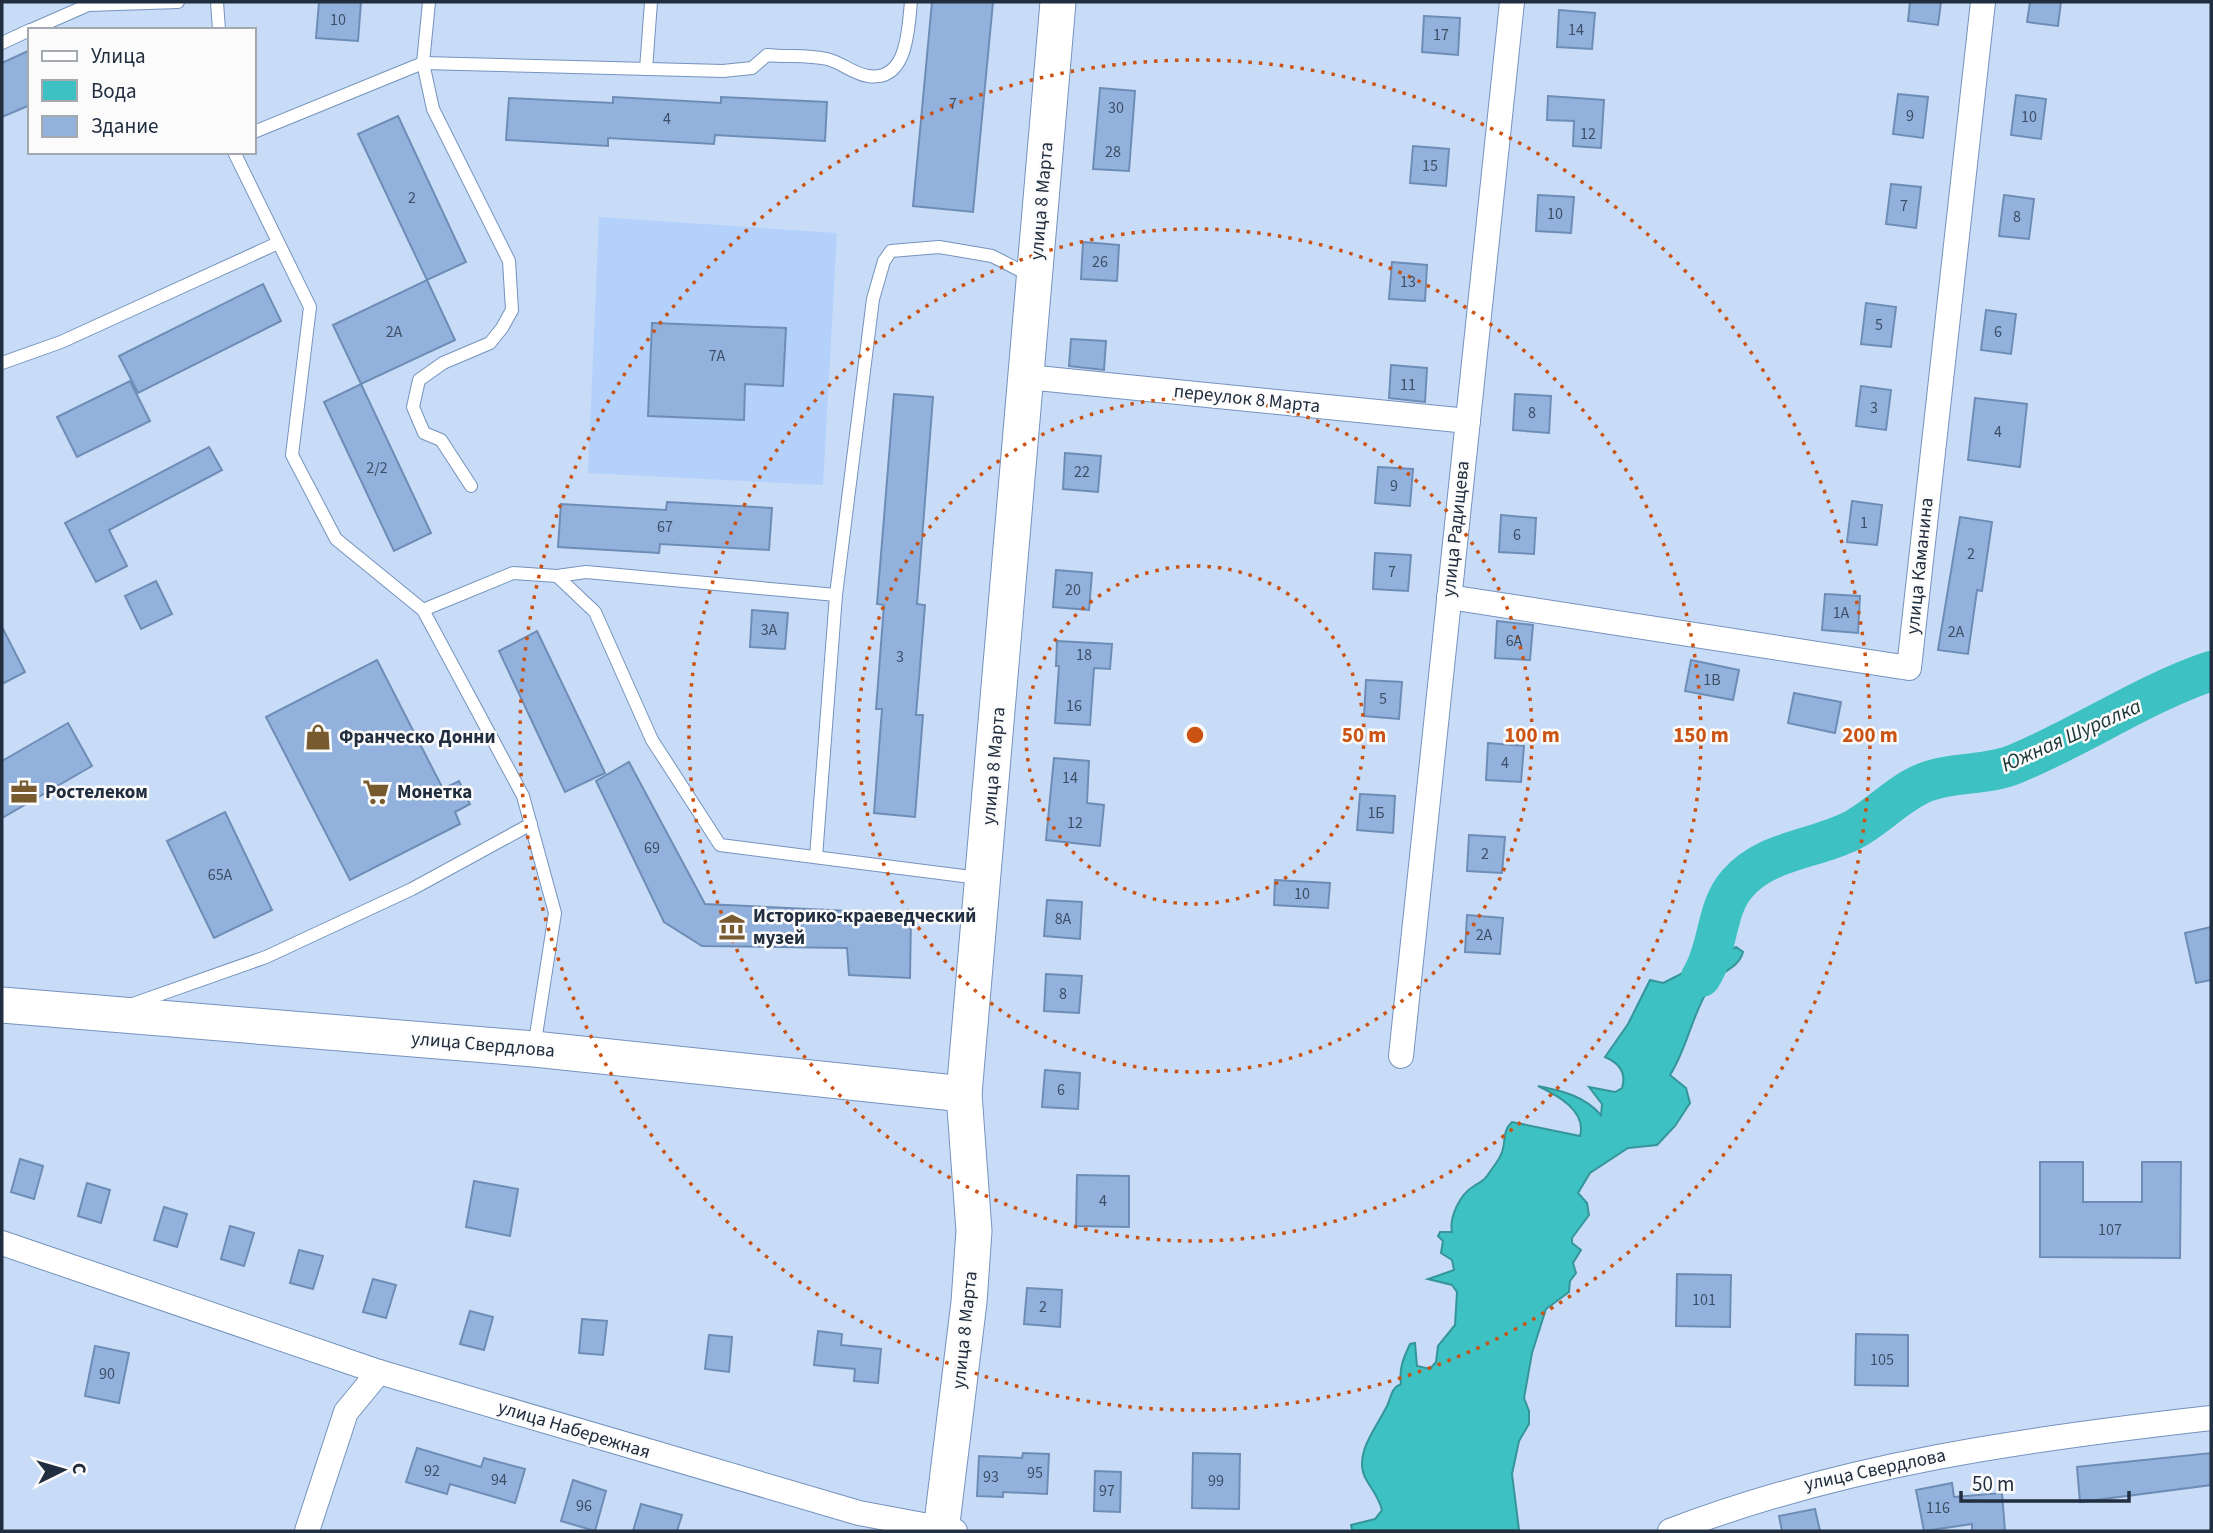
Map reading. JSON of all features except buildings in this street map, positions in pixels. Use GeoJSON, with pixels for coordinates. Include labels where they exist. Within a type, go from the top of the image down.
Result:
{"type":"FeatureCollection","features":[{"type":"Feature","properties":{"kind":"street","name":"улица 8 Марта"},"geometry":{"type":"LineString","coordinates":[[946,1530],[974,1231],[964,1094],[1059,2]]}},
{"type":"Feature","properties":{"kind":"street","name":"улица Радищева"},"geometry":{"type":"LineString","coordinates":[[1401,1056],[1512,2]]}},
{"type":"Feature","properties":{"kind":"street","name":"улица Каманина"},"geometry":{"type":"LineString","coordinates":[[1449,597],[1909,668],[1983,2]]}},
{"type":"Feature","properties":{"kind":"street","name":"переулок 8 Марта"},"geometry":{"type":"LineString","coordinates":[[1027,377],[1468,421]]}},
{"type":"Feature","properties":{"kind":"street","name":"улица Свердлова"},"geometry":{"type":"LineString","coordinates":[[2,1006],[534,1049],[964,1094]]}},
{"type":"Feature","properties":{"kind":"street","name":"улица Набережная"},"geometry":{"type":"LineString","coordinates":[[2,1243],[379,1372],[859,1513],[946,1530]]}},
{"type":"Feature","properties":{"kind":"street"},"geometry":{"type":"LineString","coordinates":[[307,1531],[346,1412],[379,1372]]}},
{"type":"Feature","properties":{"kind":"street","name":"улица Свердлова"},"geometry":{"type":"LineString","coordinates":[[1670,1531],[1803,1485],[1965,1451],[2211,1418]]}},
{"type":"Feature","properties":{"kind":"street"},"geometry":{"type":"LineString","coordinates":[[1706,1531],[1727,1511]]}},
{"type":"Feature","properties":{"kind":"lane"},"geometry":{"type":"LineString","coordinates":[[35,28],[88,5],[178,2]]}},
{"type":"Feature","properties":{"kind":"lane"},"geometry":{"type":"LineString","coordinates":[[216,2],[219,28]]}},
{"type":"Feature","properties":{"kind":"lane"},"geometry":{"type":"LineString","coordinates":[[429,2],[423,63],[433,109],[503,250],[510,274],[512,310],[502,328],[491,343],[443,363],[419,380],[413,407],[424,433],[441,440],[471,486]]}},
{"type":"Feature","properties":{"kind":"lane"},"geometry":{"type":"LineString","coordinates":[[646,69],[651,2]]}},
{"type":"Feature","properties":{"kind":"lane"},"geometry":{"type":"LineString","coordinates":[[256,131],[423,63],[723,71],[752,68],[767,55],[830,59],[869,76],[890,72],[902,58],[907,41],[911,2]]}},
{"type":"Feature","properties":{"kind":"lane"},"geometry":{"type":"LineString","coordinates":[[2,43],[28,31]]}},
{"type":"Feature","properties":{"kind":"lane"},"geometry":{"type":"LineString","coordinates":[[235,154],[310,307],[292,455],[336,540],[423,610],[523,796],[555,913],[534,1049]]}},
{"type":"Feature","properties":{"kind":"lane"},"geometry":{"type":"LineString","coordinates":[[2,363],[61,342],[278,243]]}},
{"type":"Feature","properties":{"kind":"lane"},"geometry":{"type":"LineString","coordinates":[[817,857],[836,595],[873,299],[884,261],[891,251],[939,247],[992,256],[1035,279]]}},
{"type":"Feature","properties":{"kind":"lane"},"geometry":{"type":"LineString","coordinates":[[423,610],[513,573],[557,576],[586,572],[836,595]]}},
{"type":"Feature","properties":{"kind":"lane"},"geometry":{"type":"LineString","coordinates":[[557,576],[595,612],[652,740],[720,845],[984,878]]}},
{"type":"Feature","properties":{"kind":"lane"},"geometry":{"type":"LineString","coordinates":[[107,1013],[266,957],[412,889],[531,824]]}},
{"type":"Feature","properties":{"kind":"shaded area"},"geometry":{"type":"Polygon","coordinates":[[[599,217],[837,233],[823,485],[588,473],[599,217]]]}},
{"type":"Feature","properties":{"kind":"water"},"geometry":{"type":"Polygon","coordinates":[[[1720,928],[1727,952],[1736,947],[1743,952],[1737,963],[1710,986],[1670,1075],[1686,1088],[1690,1103],[1675,1126],[1657,1145],[1628,1148],[1590,1173],[1578,1193],[1587,1203],[1589,1215],[1572,1238],[1572,1243],[1581,1250],[1573,1263],[1576,1273],[1570,1281],[1569,1292],[1546,1309],[1532,1353],[1524,1398],[1529,1411],[1529,1424],[1519,1441],[1512,1474],[1519,1530],[1352,1530],[1351,1525],[1375,1519],[1382,1510],[1367,1481],[1362,1462],[1367,1442],[1393,1391],[1401,1384],[1402,1364],[1410,1344],[1415,1343],[1417,1366],[1430,1369],[1436,1362],[1438,1346],[1455,1325],[1457,1292],[1452,1285],[1428,1279],[1454,1270],[1452,1260],[1441,1253],[1443,1241],[1438,1236],[1440,1232],[1452,1232],[1452,1220],[1457,1206],[1464,1194],[1486,1178],[1502,1152],[1505,1133],[1512,1122],[1580,1136],[1581,1127],[1575,1112],[1554,1094],[1538,1086],[1573,1095],[1588,1103],[1601,1115],[1602,1104],[1589,1087],[1615,1092],[1622,1088],[1621,1069],[1605,1057],[1628,1024],[1650,980],[1663,983],[1695,965],[1720,928]]]}},
{"type":"Feature","properties":{"kind":"waterway","name":"Южная Шуралка"},"geometry":{"type":"LineString","coordinates":[[1701,977],[1730,894],[1737,884],[1762,864],[1851,831],[1916,786],[1948,776],[2015,764],[2161,691],[2211,671]]}},
{"type":"Feature","properties":{"kind":"place","name":"Франческо Донни"},"geometry":{"type":"Point","coordinates":[318,737]}},
{"type":"Feature","properties":{"kind":"place","name":"Ростелеком"},"geometry":{"type":"Point","coordinates":[24,792]}},
{"type":"Feature","properties":{"kind":"place","name":"Монетка"},"geometry":{"type":"Point","coordinates":[376,792]}},
{"type":"Feature","properties":{"kind":"place","name":"Историко-краеведческий музей"},"geometry":{"type":"Point","coordinates":[732,927]}}]}
